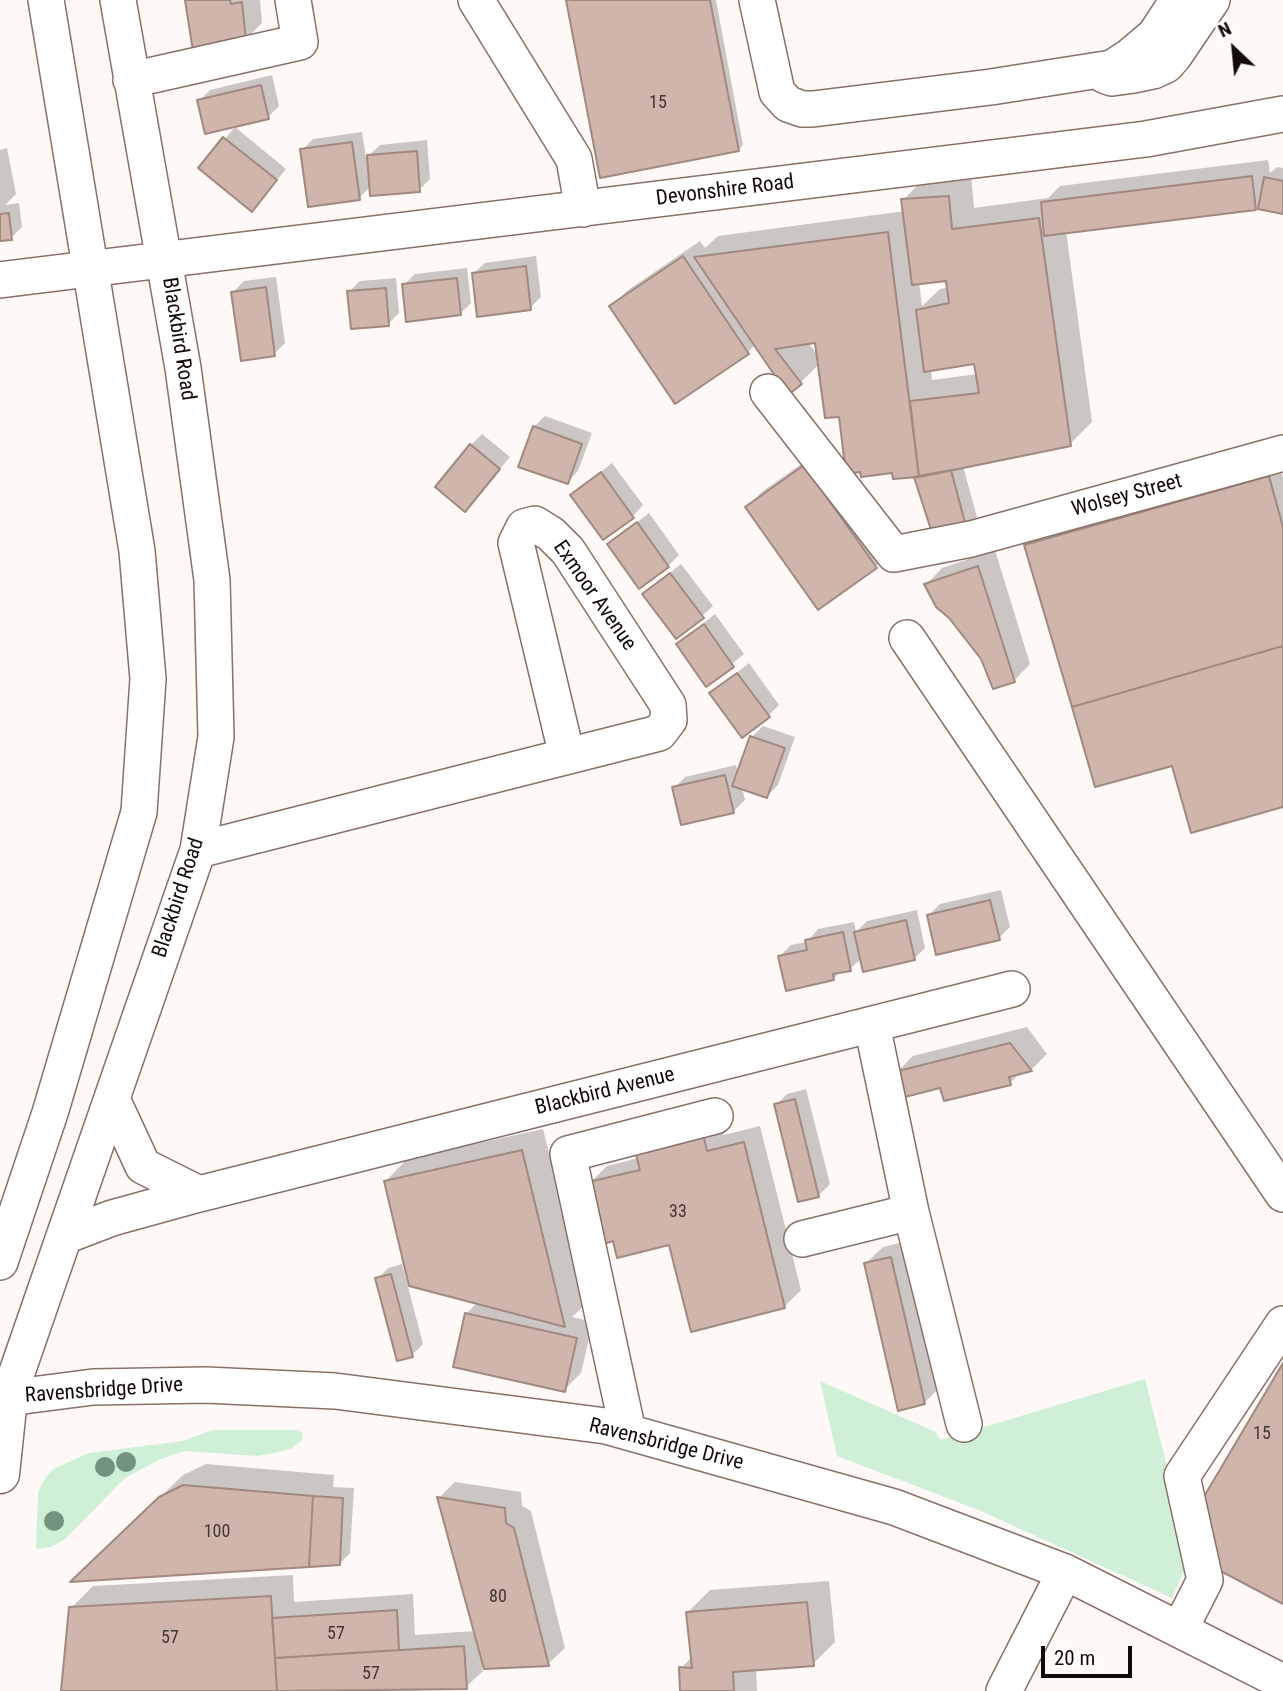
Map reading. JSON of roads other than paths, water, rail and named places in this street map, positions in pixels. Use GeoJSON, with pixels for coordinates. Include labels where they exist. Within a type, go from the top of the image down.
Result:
{"type":"FeatureCollection","features":[{"type":"Feature","properties":{"kind":"main road","name":"Blackbird Road"},"geometry":{"type":"LineString","coordinates":[[0,1474],[4,1398]]}},
{"type":"Feature","properties":{"kind":"street"},"geometry":{"type":"LineString","coordinates":[[0,1262],[50,1113],[139,812],[148,679],[137,551],[46,0]]}},
{"type":"Feature","properties":{"kind":"street","name":"Blackbird Road"},"geometry":{"type":"LineString","coordinates":[[4,1398],[65,1236],[198,850],[216,737],[212,580],[183,368],[118,0]]}},
{"type":"Feature","properties":{"kind":"street"},"geometry":{"type":"LineString","coordinates":[[131,80],[300,42],[293,0]]}},
{"type":"Feature","properties":{"kind":"street"},"geometry":{"type":"LineString","coordinates":[[476,0],[574,159],[583,209]]}},
{"type":"Feature","properties":{"kind":"street"},"geometry":{"type":"LineString","coordinates":[[757,0],[777,92],[783,100],[802,109],[991,87],[1112,68],[1155,35],[1178,0]]}},
{"type":"Feature","properties":{"kind":"street"},"geometry":{"type":"LineString","coordinates":[[1090,71],[1112,78],[1153,71],[1166,65],[1212,0]]}},
{"type":"Feature","properties":{"kind":"street","name":"Devonshire Road"},"geometry":{"type":"LineString","coordinates":[[165,260],[1146,139],[1283,114]]}},
{"type":"Feature","properties":{"kind":"street","name":"Blackbird Road"},"geometry":{"type":"LineString","coordinates":[[0,281],[165,260]]}},
{"type":"Feature","properties":{"kind":"street","name":"Wolsey Street"},"geometry":{"type":"LineString","coordinates":[[768,393],[894,554],[971,539],[1283,453]]}},
{"type":"Feature","properties":{"kind":"street","name":"Exmoor Avenue"},"geometry":{"type":"LineString","coordinates":[[198,850],[659,733],[669,720],[668,705],[568,551],[551,534],[535,524],[524,527],[516,542],[567,756]]}},
{"type":"Feature","properties":{"kind":"street"},"geometry":{"type":"LineString","coordinates":[[907,638],[1283,1194]]}},
{"type":"Feature","properties":{"kind":"street","name":"Blackbird Avenue"},"geometry":{"type":"LineString","coordinates":[[65,1236],[112,1218],[199,1194],[1012,989]]}},
{"type":"Feature","properties":{"kind":"street"},"geometry":{"type":"LineString","coordinates":[[872,1025],[911,1212],[964,1424]]}},
{"type":"Feature","properties":{"kind":"street"},"geometry":{"type":"LineString","coordinates":[[112,1098],[144,1167],[199,1194]]}},
{"type":"Feature","properties":{"kind":"street"},"geometry":{"type":"LineString","coordinates":[[628,1432],[568,1154],[715,1116]]}},
{"type":"Feature","properties":{"kind":"street"},"geometry":{"type":"LineString","coordinates":[[802,1239],[911,1212]]}},
{"type":"Feature","properties":{"kind":"street"},"geometry":{"type":"LineString","coordinates":[[1180,1629],[1205,1580],[1182,1476],[1283,1324]]}},
{"type":"Feature","properties":{"kind":"street","name":"Ravensbridge Drive"},"geometry":{"type":"LineString","coordinates":[[4,1398],[93,1388],[206,1385],[335,1391],[606,1426],[894,1507],[1065,1572],[1283,1682]]}},
{"type":"Feature","properties":{"kind":"street"},"geometry":{"type":"LineString","coordinates":[[1004,1691],[1065,1572]]}}]}
